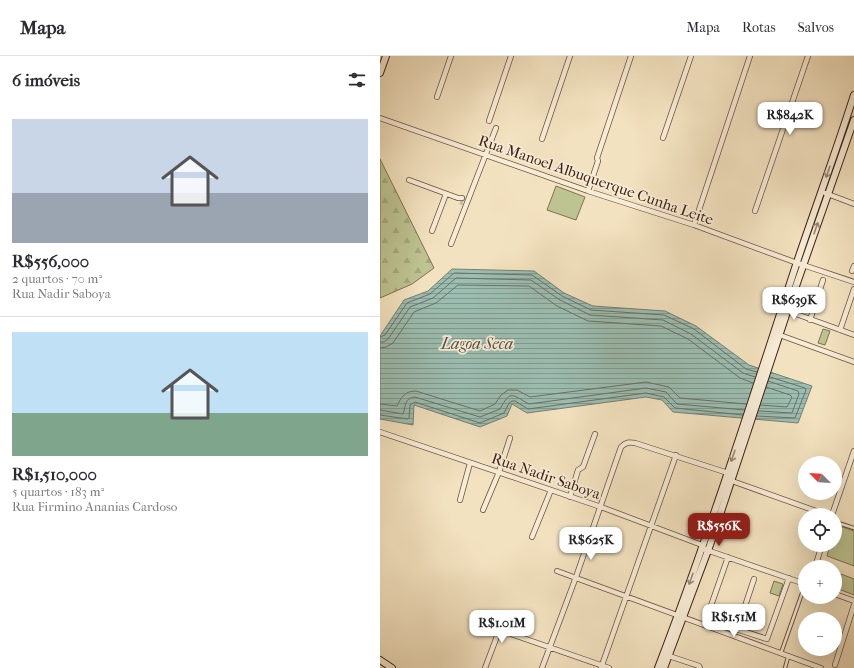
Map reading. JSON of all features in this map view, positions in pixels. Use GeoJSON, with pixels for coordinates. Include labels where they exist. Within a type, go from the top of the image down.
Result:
{"type":"FeatureCollection","features":[{"type":"Feature","properties":{"kind":"main road"},"geometry":{"type":"LineString","coordinates":[[380,73],[386,56]]}},
{"type":"Feature","properties":{"kind":"main road"},"geometry":{"type":"LineString","coordinates":[[825,193],[834,155],[854,95]]}},
{"type":"Feature","properties":{"kind":"main road"},"geometry":{"type":"LineString","coordinates":[[664,668],[702,547],[749,419],[800,264],[825,193],[841,158],[853,124]]}},
{"type":"Feature","properties":{"kind":"main road"},"geometry":{"type":"LineString","coordinates":[[834,155],[841,158]]}},
{"type":"Feature","properties":{"kind":"main road"},"geometry":{"type":"LineString","coordinates":[[658,668],[708,551],[732,481],[749,419]]}},
{"type":"Feature","properties":{"kind":"main road"},"geometry":{"type":"LineString","coordinates":[[380,660],[392,668]]}},
{"type":"Feature","properties":{"kind":"street"},"geometry":{"type":"LineString","coordinates":[[436,98],[451,56]]}},
{"type":"Feature","properties":{"kind":"street"},"geometry":{"type":"LineString","coordinates":[[489,121],[510,56]]}},
{"type":"Feature","properties":{"kind":"street"},"geometry":{"type":"LineString","coordinates":[[542,139],[570,56]]}},
{"type":"Feature","properties":{"kind":"street"},"geometry":{"type":"LineString","coordinates":[[588,191],[598,161],[597,158],[631,56]]}},
{"type":"Feature","properties":{"kind":"street"},"geometry":{"type":"LineString","coordinates":[[664,138],[691,56]]}},
{"type":"Feature","properties":{"kind":"street"},"geometry":{"type":"LineString","coordinates":[[694,225],[750,56]]}},
{"type":"Feature","properties":{"kind":"street"},"geometry":{"type":"LineString","coordinates":[[755,211],[808,56]]}},
{"type":"Feature","properties":{"kind":"street","name":"Rua Manoel Albuquerque Cunha Leite"},"geometry":{"type":"LineString","coordinates":[[380,118],[588,191],[694,225],[854,282]]}},
{"type":"Feature","properties":{"kind":"street"},"geometry":{"type":"LineString","coordinates":[[845,123],[853,124]]}},
{"type":"Feature","properties":{"kind":"street"},"geometry":{"type":"LineString","coordinates":[[451,244],[463,200],[486,155],[496,128]]}},
{"type":"Feature","properties":{"kind":"street"},"geometry":{"type":"LineString","coordinates":[[409,180],[463,200]]}},
{"type":"Feature","properties":{"kind":"street"},"geometry":{"type":"LineString","coordinates":[[825,193],[854,204]]}},
{"type":"Feature","properties":{"kind":"street"},"geometry":{"type":"LineString","coordinates":[[432,231],[446,194]]}},
{"type":"Feature","properties":{"kind":"street"},"geometry":{"type":"LineString","coordinates":[[810,320],[823,280]]}},
{"type":"Feature","properties":{"kind":"street"},"geometry":{"type":"LineString","coordinates":[[840,330],[854,289]]}},
{"type":"Feature","properties":{"kind":"street"},"geometry":{"type":"LineString","coordinates":[[787,307],[810,320],[854,334]]}},
{"type":"Feature","properties":{"kind":"street"},"geometry":{"type":"LineString","coordinates":[[777,334],[854,362]]}},
{"type":"Feature","properties":{"kind":"street","name":"Rua Nadir Saboya"},"geometry":{"type":"LineString","coordinates":[[380,432],[651,525],[708,551],[798,581]]}},
{"type":"Feature","properties":{"kind":"street"},"geometry":{"type":"LineString","coordinates":[[570,497],[578,470],[583,467],[595,434]]}},
{"type":"Feature","properties":{"kind":"street"},"geometry":{"type":"LineString","coordinates":[[483,510],[499,472],[510,438]]}},
{"type":"Feature","properties":{"kind":"street"},"geometry":{"type":"LineString","coordinates":[[542,668],[576,577],[621,447],[626,443],[635,443],[728,473]]}},
{"type":"Feature","properties":{"kind":"street"},"geometry":{"type":"LineString","coordinates":[[834,508],[854,452]]}},
{"type":"Feature","properties":{"kind":"street"},"geometry":{"type":"LineString","coordinates":[[601,667],[676,455]]}},
{"type":"Feature","properties":{"kind":"street"},"geometry":{"type":"LineString","coordinates":[[460,500],[470,462]]}},
{"type":"Feature","properties":{"kind":"street"},"geometry":{"type":"LineString","coordinates":[[732,481],[807,508]]}},
{"type":"Feature","properties":{"kind":"street"},"geometry":{"type":"LineString","coordinates":[[532,537],[550,490]]}},
{"type":"Feature","properties":{"kind":"street"},"geometry":{"type":"LineString","coordinates":[[728,557],[707,617],[709,620],[737,630],[767,639],[789,578]]}},
{"type":"Feature","properties":{"kind":"street"},"geometry":{"type":"LineString","coordinates":[[557,570],[821,668]]}},
{"type":"Feature","properties":{"kind":"street"},"geometry":{"type":"LineString","coordinates":[[737,630],[754,579]]}},
{"type":"Feature","properties":{"kind":"street"},"geometry":{"type":"LineString","coordinates":[[842,597],[854,601]]}},
{"type":"Feature","properties":{"kind":"street"},"geometry":{"type":"LineString","coordinates":[[835,665],[854,605]]}},
{"type":"Feature","properties":{"kind":"street"},"geometry":{"type":"LineString","coordinates":[[485,668],[504,615]]}},
{"type":"Feature","properties":{"kind":"street"},"geometry":{"type":"LineString","coordinates":[[488,626],[550,647],[601,667],[609,668]]}},
{"type":"Feature","properties":{"kind":"street"},"geometry":{"type":"LineString","coordinates":[[669,656],[700,668]]}},
{"type":"Feature","properties":{"kind":"lane"},"geometry":{"type":"LineString","coordinates":[[842,524],[854,528]]}},
{"type":"Feature","properties":{"kind":"lane"},"geometry":{"type":"LineString","coordinates":[[781,654],[798,604]]}},
{"type":"Feature","properties":{"kind":"lane"},"geometry":{"type":"LineString","coordinates":[[785,668],[788,657]]}},
{"type":"Feature","properties":{"kind":"green space"},"geometry":{"type":"Polygon","coordinates":[[[380,159],[434,268],[412,284],[380,298],[380,159]]]}},
{"type":"Feature","properties":{"kind":"green space"},"geometry":{"type":"Polygon","coordinates":[[[556,186],[585,197],[576,220],[547,210],[556,186]]]}},
{"type":"Feature","properties":{"kind":"green space"},"geometry":{"type":"Polygon","coordinates":[[[823,329],[830,331],[825,345],[818,343],[823,329]]]}},
{"type":"Feature","properties":{"kind":"green space"},"geometry":{"type":"Polygon","coordinates":[[[842,527],[854,531],[854,566],[842,562],[842,560],[827,556],[828,552],[842,552],[842,527]]]}},
{"type":"Feature","properties":{"kind":"green space"},"geometry":{"type":"Polygon","coordinates":[[[842,574],[854,579],[854,595],[842,590],[842,574]]]}},
{"type":"Feature","properties":{"kind":"green space"},"geometry":{"type":"Polygon","coordinates":[[[774,581],[783,584],[779,596],[770,593],[774,581]]]}},
{"type":"Feature","properties":{"kind":"water","name":"Lagoa Seca"},"geometry":{"type":"Polygon","coordinates":[[[452,269],[534,271],[564,293],[593,306],[665,311],[696,326],[749,365],[812,386],[798,423],[673,412],[662,400],[646,397],[527,413],[512,404],[507,416],[480,427],[414,405],[413,425],[380,419],[380,336],[404,300],[428,291],[452,269]]]}}]}
